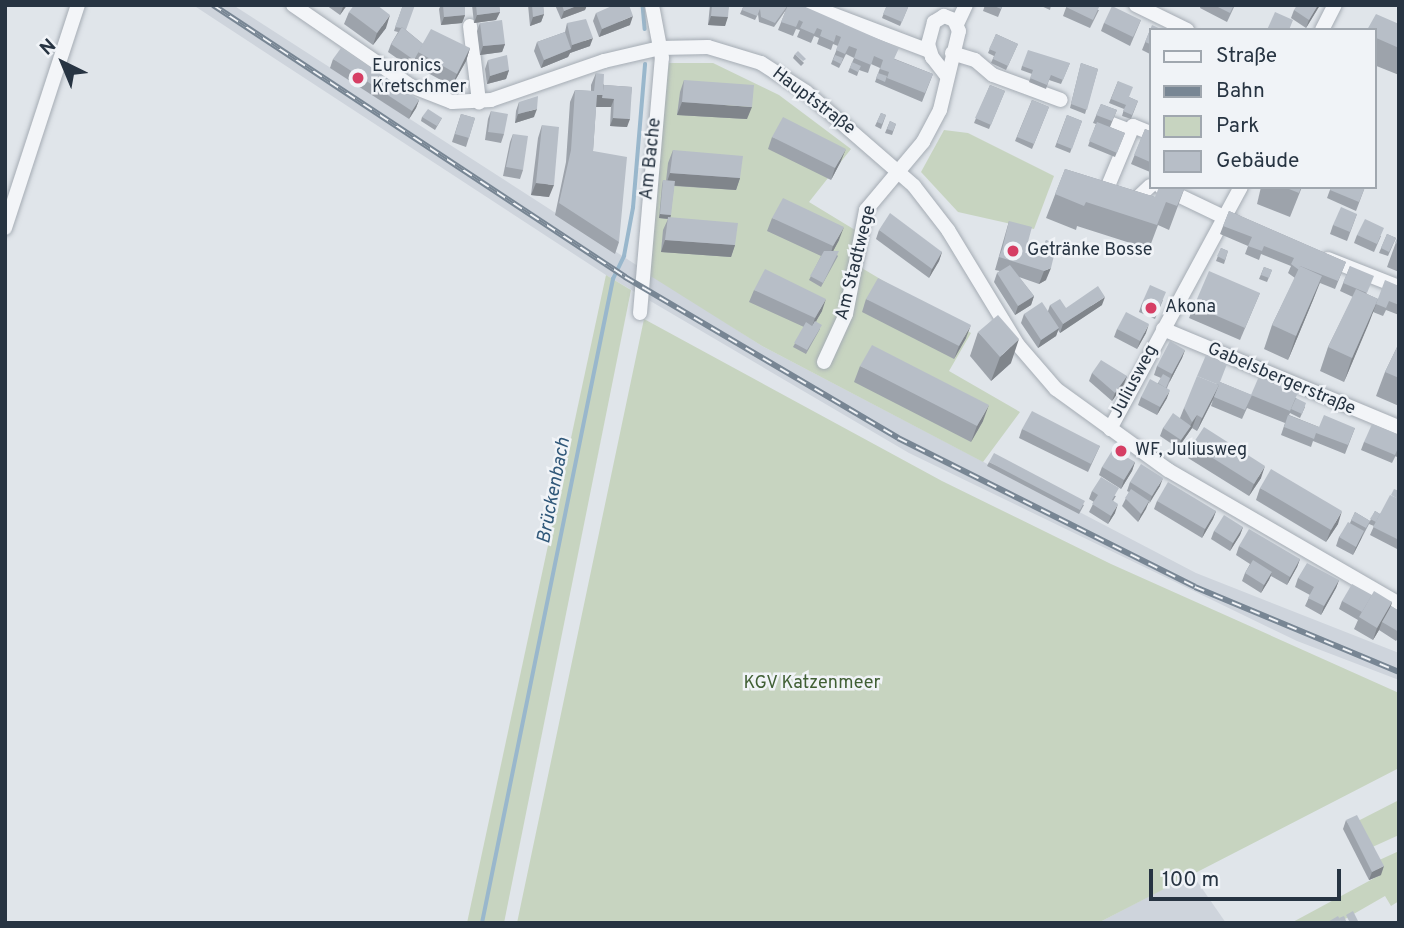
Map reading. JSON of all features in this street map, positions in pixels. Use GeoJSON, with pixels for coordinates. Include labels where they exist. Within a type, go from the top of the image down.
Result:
{"type":"FeatureCollection","features":[{"type":"Feature","properties":{"kind":"street"},"geometry":{"type":"LineString","coordinates":[[5,228],[78,5]]}},
{"type":"Feature","properties":{"kind":"street","name":"Hauptstraße"},"geometry":{"type":"LineString","coordinates":[[293,5],[426,94],[452,102],[479,102],[660,48],[708,47],[761,63],[806,92],[898,170],[937,213],[1030,361],[1056,389],[1110,429],[1206,493],[1399,604]]}},
{"type":"Feature","properties":{"kind":"street","name":"Am Bache"},"geometry":{"type":"LineString","coordinates":[[640,313],[660,48],[652,5]]}},
{"type":"Feature","properties":{"kind":"street"},"geometry":{"type":"LineString","coordinates":[[808,5],[929,51],[947,76]]}},
{"type":"Feature","properties":{"kind":"street","name":"Am Stadtwege"},"geometry":{"type":"LineString","coordinates":[[824,362],[846,314],[866,210],[932,127],[947,76],[957,24],[966,5]]}},
{"type":"Feature","properties":{"kind":"street"},"geometry":{"type":"LineString","coordinates":[[1136,5],[1183,28]]}},
{"type":"Feature","properties":{"kind":"street"},"geometry":{"type":"LineString","coordinates":[[1323,28],[1335,5]]}},
{"type":"Feature","properties":{"kind":"street"},"geometry":{"type":"LineString","coordinates":[[929,51],[937,19],[949,17],[957,24]]}},
{"type":"Feature","properties":{"kind":"street"},"geometry":{"type":"LineString","coordinates":[[470,26],[479,102]]}},
{"type":"Feature","properties":{"kind":"street"},"geometry":{"type":"LineString","coordinates":[[952,53],[975,60],[993,75],[1061,100]]}},
{"type":"Feature","properties":{"kind":"street"},"geometry":{"type":"LineString","coordinates":[[1112,124],[1130,131]]}},
{"type":"Feature","properties":{"kind":"street"},"geometry":{"type":"LineString","coordinates":[[1108,186],[1133,126],[1148,132]]}},
{"type":"Feature","properties":{"kind":"street"},"geometry":{"type":"LineString","coordinates":[[1132,202],[1148,188]]}},
{"type":"Feature","properties":{"kind":"street"},"geometry":{"type":"LineString","coordinates":[[1165,189],[1250,228]]}},
{"type":"Feature","properties":{"kind":"street","name":"Juliusweg"},"geometry":{"type":"LineString","coordinates":[[1110,429],[1240,189]]}},
{"type":"Feature","properties":{"kind":"street"},"geometry":{"type":"LineString","coordinates":[[1312,253],[1399,287]]}},
{"type":"Feature","properties":{"kind":"street","name":"Gabelsbergerstraße"},"geometry":{"type":"LineString","coordinates":[[1163,329],[1399,427]]}},
{"type":"Feature","properties":{"kind":"shaded area"},"geometry":{"type":"Polygon","coordinates":[[[193,5],[233,5],[762,346],[1196,573],[1399,653],[1399,680],[1297,641],[909,453],[606,275],[193,5]]]}},
{"type":"Feature","properties":{"kind":"shaded area"},"geometry":{"type":"Polygon","coordinates":[[[1192,874],[1226,923],[1098,923],[1192,874]]]}},
{"type":"Feature","properties":{"kind":"green space"},"geometry":{"type":"Polygon","coordinates":[[[669,63],[713,63],[779,95],[851,149],[809,202],[860,233],[855,264],[971,333],[949,371],[1020,412],[983,462],[762,346],[641,270],[669,63]]]}},
{"type":"Feature","properties":{"kind":"green space"},"geometry":{"type":"Polygon","coordinates":[[[944,130],[968,133],[1054,176],[1034,229],[958,212],[921,172],[944,130]]]}},
{"type":"Feature","properties":{"kind":"green space"},"geometry":{"type":"Polygon","coordinates":[[[606,275],[631,290],[504,923],[467,923],[606,275]]]}},
{"type":"Feature","properties":{"kind":"green space","name":"KGV Katzenmeer"},"geometry":{"type":"Polygon","coordinates":[[[644,319],[942,481],[1111,564],[1399,693],[1399,768],[1098,923],[517,923],[644,319]]]}},
{"type":"Feature","properties":{"kind":"green space"},"geometry":{"type":"Polygon","coordinates":[[[1399,800],[1399,835],[1368,849],[1354,823],[1399,800]]]}},
{"type":"Feature","properties":{"kind":"green space"},"geometry":{"type":"Polygon","coordinates":[[[1399,851],[1399,901],[1391,906],[1385,896],[1338,923],[1291,923],[1380,875],[1375,862],[1399,851]]]}},
{"type":"Feature","properties":{"kind":"building"},"geometry":{"type":"Polygon","coordinates":[[[354,5],[377,5],[390,15],[377,33],[349,12],[354,5]]]}},
{"type":"Feature","properties":{"kind":"building"},"geometry":{"type":"Polygon","coordinates":[[[403,5],[415,5],[406,30],[395,27],[403,5]]]}},
{"type":"Feature","properties":{"kind":"building"},"geometry":{"type":"Polygon","coordinates":[[[443,5],[465,5],[465,15],[444,17],[443,5]]]}},
{"type":"Feature","properties":{"kind":"building"},"geometry":{"type":"Polygon","coordinates":[[[476,5],[499,5],[500,12],[477,15],[476,5]]]}},
{"type":"Feature","properties":{"kind":"building"},"geometry":{"type":"Polygon","coordinates":[[[532,5],[543,5],[544,14],[533,17],[532,5]]]}},
{"type":"Feature","properties":{"kind":"building"},"geometry":{"type":"Polygon","coordinates":[[[562,5],[579,5],[564,11],[562,5]]]}},
{"type":"Feature","properties":{"kind":"building"},"geometry":{"type":"Polygon","coordinates":[[[614,5],[629,5],[633,16],[602,29],[596,13],[614,5]]]}},
{"type":"Feature","properties":{"kind":"building"},"geometry":{"type":"Polygon","coordinates":[[[712,5],[729,5],[728,17],[711,16],[712,5]]]}},
{"type":"Feature","properties":{"kind":"building"},"geometry":{"type":"Polygon","coordinates":[[[744,5],[788,5],[775,23],[761,17],[760,9],[757,16],[742,10],[744,5]]]}},
{"type":"Feature","properties":{"kind":"building"},"geometry":{"type":"Polygon","coordinates":[[[788,5],[801,5],[899,48],[894,59],[933,74],[925,93],[887,78],[889,72],[880,69],[883,60],[874,56],[871,65],[854,58],[857,49],[849,46],[845,54],[836,50],[841,37],[836,35],[834,42],[820,36],[822,30],[817,28],[814,34],[800,28],[803,22],[799,20],[796,27],[781,22],[788,5]]]}},
{"type":"Feature","properties":{"kind":"building"},"geometry":{"type":"Polygon","coordinates":[[[887,5],[909,5],[902,22],[883,14],[887,5]]]}},
{"type":"Feature","properties":{"kind":"building"},"geometry":{"type":"Polygon","coordinates":[[[1100,5],[1093,20],[1066,7],[1100,5]]]}},
{"type":"Feature","properties":{"kind":"building"},"geometry":{"type":"Polygon","coordinates":[[[1214,5],[1234,5],[1230,13],[1214,5]]]}},
{"type":"Feature","properties":{"kind":"building"},"geometry":{"type":"Polygon","coordinates":[[[1297,5],[1318,5],[1309,20],[1294,10],[1297,5]]]}},
{"type":"Feature","properties":{"kind":"building"},"geometry":{"type":"Polygon","coordinates":[[[1112,6],[1141,20],[1133,37],[1104,23],[1112,6]]]}},
{"type":"Feature","properties":{"kind":"building"},"geometry":{"type":"Polygon","coordinates":[[[1275,12],[1293,20],[1290,28],[1268,28],[1275,12]]]}},
{"type":"Feature","properties":{"kind":"building"},"geometry":{"type":"Polygon","coordinates":[[[1376,14],[1399,24],[1399,48],[1376,38],[1376,28],[1368,28],[1376,14]]]}},
{"type":"Feature","properties":{"kind":"building"},"geometry":{"type":"Polygon","coordinates":[[[586,19],[593,38],[572,45],[567,23],[586,19]]]}},
{"type":"Feature","properties":{"kind":"building"},"geometry":{"type":"Polygon","coordinates":[[[502,20],[505,44],[483,46],[480,23],[502,20]]]}},
{"type":"Feature","properties":{"kind":"building"},"geometry":{"type":"Polygon","coordinates":[[[402,27],[423,44],[414,60],[391,44],[402,27]]]}},
{"type":"Feature","properties":{"kind":"building"},"geometry":{"type":"Polygon","coordinates":[[[431,29],[470,48],[457,74],[418,52],[431,29]]]}},
{"type":"Feature","properties":{"kind":"building"},"geometry":{"type":"Polygon","coordinates":[[[565,32],[571,49],[544,60],[537,42],[565,32]]]}},
{"type":"Feature","properties":{"kind":"building"},"geometry":{"type":"Polygon","coordinates":[[[996,34],[1018,44],[1008,66],[993,59],[996,52],[989,49],[996,34]]]}},
{"type":"Feature","properties":{"kind":"building"},"geometry":{"type":"Polygon","coordinates":[[[341,48],[419,100],[412,111],[333,59],[341,48]]]}},
{"type":"Feature","properties":{"kind":"building"},"geometry":{"type":"Polygon","coordinates":[[[1028,50],[1070,63],[1063,80],[1051,75],[1047,85],[1030,78],[1033,70],[1022,66],[1028,50]]]}},
{"type":"Feature","properties":{"kind":"building"},"geometry":{"type":"Polygon","coordinates":[[[798,51],[806,59],[803,61],[795,54],[798,51]]]}},
{"type":"Feature","properties":{"kind":"building"},"geometry":{"type":"Polygon","coordinates":[[[507,55],[509,70],[490,76],[488,60],[507,55]]]}},
{"type":"Feature","properties":{"kind":"building"},"geometry":{"type":"Polygon","coordinates":[[[835,55],[843,58],[841,64],[833,60],[835,55]]]}},
{"type":"Feature","properties":{"kind":"building"},"geometry":{"type":"Polygon","coordinates":[[[852,62],[861,66],[858,72],[850,68],[852,62]]]}},
{"type":"Feature","properties":{"kind":"building"},"geometry":{"type":"Polygon","coordinates":[[[1081,63],[1098,69],[1087,110],[1071,104],[1081,63]]]}},
{"type":"Feature","properties":{"kind":"building"},"geometry":{"type":"Polygon","coordinates":[[[596,73],[604,74],[603,95],[597,95],[593,151],[627,157],[619,242],[559,203],[571,150],[575,90],[594,91],[596,73]]]}},
{"type":"Feature","properties":{"kind":"building"},"geometry":{"type":"Polygon","coordinates":[[[878,73],[887,76],[885,82],[876,78],[878,73]]]}},
{"type":"Feature","properties":{"kind":"building"},"geometry":{"type":"Polygon","coordinates":[[[684,80],[754,85],[752,107],[682,102],[684,80]]]}},
{"type":"Feature","properties":{"kind":"building"},"geometry":{"type":"Polygon","coordinates":[[[1118,81],[1133,87],[1129,97],[1138,101],[1132,115],[1123,111],[1126,105],[1111,99],[1118,81]]]}},
{"type":"Feature","properties":{"kind":"building"},"geometry":{"type":"Polygon","coordinates":[[[604,85],[632,87],[630,119],[613,118],[614,99],[602,98],[604,85]]]}},
{"type":"Feature","properties":{"kind":"building"},"geometry":{"type":"Polygon","coordinates":[[[990,85],[1005,91],[991,125],[975,118],[990,85]]]}},
{"type":"Feature","properties":{"kind":"building"},"geometry":{"type":"Polygon","coordinates":[[[538,96],[537,109],[518,114],[519,102],[538,96]]]}},
{"type":"Feature","properties":{"kind":"building"},"geometry":{"type":"Polygon","coordinates":[[[1032,100],[1049,107],[1034,144],[1017,137],[1032,100]]]}},
{"type":"Feature","properties":{"kind":"building"},"geometry":{"type":"Polygon","coordinates":[[[1101,104],[1117,110],[1112,121],[1096,115],[1101,104]]]}},
{"type":"Feature","properties":{"kind":"building"},"geometry":{"type":"Polygon","coordinates":[[[428,109],[442,118],[437,126],[422,117],[428,109]]]}},
{"type":"Feature","properties":{"kind":"building"},"geometry":{"type":"Polygon","coordinates":[[[491,111],[508,114],[504,134],[488,132],[491,111]]]}},
{"type":"Feature","properties":{"kind":"building"},"geometry":{"type":"Polygon","coordinates":[[[881,113],[886,115],[882,124],[877,122],[881,113]]]}},
{"type":"Feature","properties":{"kind":"building"},"geometry":{"type":"Polygon","coordinates":[[[461,114],[475,118],[469,138],[455,134],[461,114]]]}},
{"type":"Feature","properties":{"kind":"building"},"geometry":{"type":"Polygon","coordinates":[[[1067,115],[1082,121],[1072,149],[1057,143],[1067,115]]]}},
{"type":"Feature","properties":{"kind":"building"},"geometry":{"type":"Polygon","coordinates":[[[783,117],[846,149],[835,168],[772,137],[783,117]]]}},
{"type":"Feature","properties":{"kind":"building"},"geometry":{"type":"Polygon","coordinates":[[[890,121],[896,124],[893,131],[887,129],[890,121]]]}},
{"type":"Feature","properties":{"kind":"building"},"geometry":{"type":"Polygon","coordinates":[[[1097,122],[1125,133],[1117,153],[1089,141],[1097,122]]]}},
{"type":"Feature","properties":{"kind":"building"},"geometry":{"type":"Polygon","coordinates":[[[542,125],[559,127],[554,185],[536,183],[542,125]]]}},
{"type":"Feature","properties":{"kind":"building"},"geometry":{"type":"Polygon","coordinates":[[[1145,129],[1148,130],[1148,161],[1134,155],[1145,129]]]}},
{"type":"Feature","properties":{"kind":"building"},"geometry":{"type":"Polygon","coordinates":[[[513,134],[528,136],[523,170],[506,167],[513,134]]]}},
{"type":"Feature","properties":{"kind":"building"},"geometry":{"type":"Polygon","coordinates":[[[673,150],[743,156],[740,178],[670,173],[673,150]]]}},
{"type":"Feature","properties":{"kind":"building"},"geometry":{"type":"Polygon","coordinates":[[[1065,169],[1155,197],[1158,189],[1184,189],[1177,206],[1166,202],[1157,225],[1086,202],[1084,206],[1055,194],[1065,169]]]}},
{"type":"Feature","properties":{"kind":"building"},"geometry":{"type":"Polygon","coordinates":[[[663,180],[675,181],[671,215],[660,214],[663,180]]]}},
{"type":"Feature","properties":{"kind":"building"},"geometry":{"type":"Polygon","coordinates":[[[1330,189],[1364,189],[1359,202],[1330,189]]]}},
{"type":"Feature","properties":{"kind":"building"},"geometry":{"type":"Polygon","coordinates":[[[783,198],[844,227],[833,246],[772,218],[783,198]]]}},
{"type":"Feature","properties":{"kind":"building"},"geometry":{"type":"Polygon","coordinates":[[[1341,207],[1357,214],[1350,232],[1333,225],[1341,207]]]}},
{"type":"Feature","properties":{"kind":"building"},"geometry":{"type":"Polygon","coordinates":[[[1229,211],[1346,262],[1338,281],[1300,266],[1299,270],[1291,264],[1294,258],[1264,246],[1262,251],[1248,246],[1252,237],[1223,226],[1229,211]]]}},
{"type":"Feature","properties":{"kind":"building"},"geometry":{"type":"Polygon","coordinates":[[[890,213],[942,252],[932,269],[879,230],[890,213]]]}},
{"type":"Feature","properties":{"kind":"building"},"geometry":{"type":"Polygon","coordinates":[[[668,217],[738,223],[735,245],[665,240],[668,217]]]}},
{"type":"Feature","properties":{"kind":"building"},"geometry":{"type":"Polygon","coordinates":[[[1365,219],[1384,228],[1377,244],[1357,235],[1365,219]]]}},
{"type":"Feature","properties":{"kind":"building"},"geometry":{"type":"Polygon","coordinates":[[[1009,221],[1032,227],[1025,253],[1003,247],[1002,250],[1009,221]]]}},
{"type":"Feature","properties":{"kind":"building"},"geometry":{"type":"Polygon","coordinates":[[[1387,234],[1396,238],[1389,252],[1381,248],[1387,234]]]}},
{"type":"Feature","properties":{"kind":"building"},"geometry":{"type":"Polygon","coordinates":[[[1046,240],[1057,243],[1051,268],[1044,271],[999,257],[1003,247],[1042,257],[1046,240]]]}},
{"type":"Feature","properties":{"kind":"building"},"geometry":{"type":"Polygon","coordinates":[[[1221,248],[1228,251],[1225,260],[1217,256],[1221,248]]]}},
{"type":"Feature","properties":{"kind":"building"},"geometry":{"type":"Polygon","coordinates":[[[824,251],[839,251],[823,283],[810,276],[824,251]]]}},
{"type":"Feature","properties":{"kind":"building"},"geometry":{"type":"Polygon","coordinates":[[[1010,265],[1034,296],[1018,306],[997,273],[1010,265]]]}},
{"type":"Feature","properties":{"kind":"building"},"geometry":{"type":"Polygon","coordinates":[[[1300,266],[1322,276],[1296,336],[1272,325],[1300,266]]]}},
{"type":"Feature","properties":{"kind":"building"},"geometry":{"type":"Polygon","coordinates":[[[1350,266],[1374,276],[1367,293],[1343,283],[1350,266]]]}},
{"type":"Feature","properties":{"kind":"building"},"geometry":{"type":"Polygon","coordinates":[[[1264,267],[1272,270],[1269,278],[1261,275],[1264,267]]]}},
{"type":"Feature","properties":{"kind":"building"},"geometry":{"type":"Polygon","coordinates":[[[765,269],[826,299],[815,318],[754,290],[765,269]]]}},
{"type":"Feature","properties":{"kind":"building"},"geometry":{"type":"Polygon","coordinates":[[[1209,271],[1260,293],[1245,328],[1194,306],[1209,271]]]}},
{"type":"Feature","properties":{"kind":"building"},"geometry":{"type":"Polygon","coordinates":[[[878,278],[971,325],[959,346],[866,299],[878,278]]]}},
{"type":"Feature","properties":{"kind":"building"},"geometry":{"type":"Polygon","coordinates":[[[1385,280],[1399,286],[1399,305],[1389,301],[1386,308],[1376,304],[1385,280]]]}},
{"type":"Feature","properties":{"kind":"building"},"geometry":{"type":"Polygon","coordinates":[[[1150,285],[1166,292],[1158,311],[1142,303],[1150,285]]]}},
{"type":"Feature","properties":{"kind":"building"},"geometry":{"type":"Polygon","coordinates":[[[1098,286],[1105,297],[1063,324],[1050,305],[1060,299],[1066,308],[1098,286]]]}},
{"type":"Feature","properties":{"kind":"building"},"geometry":{"type":"Polygon","coordinates":[[[1356,289],[1378,299],[1352,358],[1328,347],[1356,289]]]}},
{"type":"Feature","properties":{"kind":"building"},"geometry":{"type":"Polygon","coordinates":[[[1042,302],[1059,328],[1041,340],[1024,314],[1042,302]]]}},
{"type":"Feature","properties":{"kind":"building"},"geometry":{"type":"Polygon","coordinates":[[[1126,312],[1149,324],[1140,341],[1117,329],[1126,312]]]}},
{"type":"Feature","properties":{"kind":"building"},"geometry":{"type":"Polygon","coordinates":[[[998,315],[1019,339],[1000,357],[978,332],[998,315]]]}},
{"type":"Feature","properties":{"kind":"building"},"geometry":{"type":"Polygon","coordinates":[[[815,321],[822,325],[807,350],[794,343],[806,322],[812,326],[815,321]]]}},
{"type":"Feature","properties":{"kind":"building"},"geometry":{"type":"Polygon","coordinates":[[[1170,341],[1185,350],[1172,374],[1157,366],[1170,341]]]}},
{"type":"Feature","properties":{"kind":"building"},"geometry":{"type":"Polygon","coordinates":[[[1399,343],[1399,378],[1385,372],[1399,343]]]}},
{"type":"Feature","properties":{"kind":"building"},"geometry":{"type":"Polygon","coordinates":[[[872,345],[989,405],[977,426],[860,366],[872,345]]]}},
{"type":"Feature","properties":{"kind":"building"},"geometry":{"type":"Polygon","coordinates":[[[1206,355],[1227,364],[1220,382],[1252,395],[1245,410],[1214,397],[1219,385],[1197,376],[1206,355]]]}},
{"type":"Feature","properties":{"kind":"building"},"geometry":{"type":"Polygon","coordinates":[[[1101,360],[1127,376],[1115,393],[1092,373],[1101,360]]]}},
{"type":"Feature","properties":{"kind":"building"},"geometry":{"type":"Polygon","coordinates":[[[1163,374],[1170,378],[1166,388],[1158,383],[1163,374]]]}},
{"type":"Feature","properties":{"kind":"building"},"geometry":{"type":"Polygon","coordinates":[[[1260,374],[1299,390],[1290,411],[1251,395],[1260,374]]]}},
{"type":"Feature","properties":{"kind":"building"},"geometry":{"type":"Polygon","coordinates":[[[1197,376],[1219,385],[1202,418],[1197,415],[1192,422],[1184,408],[1197,376]]]}},
{"type":"Feature","properties":{"kind":"building"},"geometry":{"type":"Polygon","coordinates":[[[1150,379],[1170,390],[1160,407],[1141,397],[1150,379]]]}},
{"type":"Feature","properties":{"kind":"building"},"geometry":{"type":"Polygon","coordinates":[[[1296,398],[1306,403],[1302,414],[1291,409],[1296,398]]]}},
{"type":"Feature","properties":{"kind":"building"},"geometry":{"type":"Polygon","coordinates":[[[1032,411],[1100,446],[1091,464],[1022,429],[1032,411]]]}},
{"type":"Feature","properties":{"kind":"building"},"geometry":{"type":"Polygon","coordinates":[[[1173,413],[1191,426],[1181,440],[1163,428],[1173,413]]]}},
{"type":"Feature","properties":{"kind":"building"},"geometry":{"type":"Polygon","coordinates":[[[1288,415],[1319,427],[1324,415],[1355,428],[1348,445],[1316,433],[1314,439],[1284,427],[1288,415]]]}},
{"type":"Feature","properties":{"kind":"building"},"geometry":{"type":"Polygon","coordinates":[[[1372,424],[1399,435],[1399,446],[1395,455],[1364,442],[1372,424]]]}},
{"type":"Feature","properties":{"kind":"building"},"geometry":{"type":"Polygon","coordinates":[[[1204,427],[1265,466],[1254,484],[1192,445],[1204,427]]]}},
{"type":"Feature","properties":{"kind":"building"},"geometry":{"type":"Polygon","coordinates":[[[1113,449],[1135,462],[1124,480],[1102,467],[1113,449]]]}},
{"type":"Feature","properties":{"kind":"building"},"geometry":{"type":"Polygon","coordinates":[[[994,453],[1085,501],[1080,510],[989,462],[994,453]]]}},
{"type":"Feature","properties":{"kind":"building"},"geometry":{"type":"Polygon","coordinates":[[[1141,464],[1163,478],[1152,496],[1130,482],[1141,464]]]}},
{"type":"Feature","properties":{"kind":"building"},"geometry":{"type":"Polygon","coordinates":[[[1271,469],[1342,511],[1331,530],[1260,488],[1271,469]]]}},
{"type":"Feature","properties":{"kind":"building"},"geometry":{"type":"Polygon","coordinates":[[[1101,477],[1119,488],[1112,500],[1118,504],[1111,516],[1092,504],[1098,495],[1092,491],[1101,477]]]}},
{"type":"Feature","properties":{"kind":"building"},"geometry":{"type":"Polygon","coordinates":[[[1168,482],[1216,511],[1205,529],[1157,501],[1168,482]]]}},
{"type":"Feature","properties":{"kind":"building"},"geometry":{"type":"Polygon","coordinates":[[[1131,489],[1149,501],[1141,514],[1125,498],[1131,489]]]}},
{"type":"Feature","properties":{"kind":"building"},"geometry":{"type":"Polygon","coordinates":[[[1394,489],[1399,491],[1398,499],[1391,495],[1394,489]]]}},
{"type":"Feature","properties":{"kind":"building"},"geometry":{"type":"Polygon","coordinates":[[[1390,495],[1399,499],[1399,540],[1373,527],[1390,495]]]}},
{"type":"Feature","properties":{"kind":"building"},"geometry":{"type":"Polygon","coordinates":[[[1375,511],[1380,514],[1376,522],[1370,519],[1375,511]]]}},
{"type":"Feature","properties":{"kind":"building"},"geometry":{"type":"Polygon","coordinates":[[[1355,512],[1370,521],[1366,528],[1351,520],[1355,512]]]}},
{"type":"Feature","properties":{"kind":"building"},"geometry":{"type":"Polygon","coordinates":[[[1224,515],[1243,527],[1233,543],[1214,531],[1224,515]]]}},
{"type":"Feature","properties":{"kind":"building"},"geometry":{"type":"Polygon","coordinates":[[[1348,522],[1364,531],[1356,547],[1339,537],[1348,522]]]}},
{"type":"Feature","properties":{"kind":"building"},"geometry":{"type":"Polygon","coordinates":[[[1249,529],[1300,559],[1290,577],[1239,546],[1249,529]]]}},
{"type":"Feature","properties":{"kind":"building"},"geometry":{"type":"Polygon","coordinates":[[[1253,560],[1272,572],[1264,585],[1245,573],[1253,560]]]}},
{"type":"Feature","properties":{"kind":"building"},"geometry":{"type":"Polygon","coordinates":[[[1307,563],[1339,580],[1324,606],[1308,598],[1314,587],[1298,578],[1307,563]]]}},
{"type":"Feature","properties":{"kind":"building"},"geometry":{"type":"Polygon","coordinates":[[[1352,584],[1372,595],[1362,612],[1342,601],[1352,584]]]}},
{"type":"Feature","properties":{"kind":"building"},"geometry":{"type":"Polygon","coordinates":[[[1374,591],[1392,602],[1377,628],[1359,617],[1374,591]]]}},
{"type":"Feature","properties":{"kind":"building"},"geometry":{"type":"Polygon","coordinates":[[[1391,606],[1399,611],[1399,632],[1382,622],[1391,606]]]}},
{"type":"Feature","properties":{"kind":"building"},"geometry":{"type":"Polygon","coordinates":[[[1357,815],[1384,866],[1372,872],[1346,820],[1357,815]]]}},
{"type":"Feature","properties":{"kind":"building"},"geometry":{"type":"Polygon","coordinates":[[[1353,911],[1359,923],[1350,923],[1346,915],[1353,911]]]}},
{"type":"Feature","properties":{"kind":"building"},"geometry":{"type":"Polygon","coordinates":[[[1338,916],[1342,923],[1326,923],[1338,916]]]}},
{"type":"Feature","properties":{"kind":"building"},"geometry":{"type":"Polygon","coordinates":[[[1344,916],[1347,923],[1342,923],[1339,918],[1344,916]]]}},
{"type":"Feature","properties":{"kind":"waterway","name":"Brückenbach"},"geometry":{"type":"LineString","coordinates":[[643,5],[645,29]]}},
{"type":"Feature","properties":{"kind":"waterway","name":"Brückenbach"},"geometry":{"type":"LineString","coordinates":[[482,923],[613,279],[624,256],[633,208],[645,65]]}},
{"type":"Feature","properties":{"kind":"railway"},"geometry":{"type":"LineString","coordinates":[[213,5],[625,277],[898,438],[1195,587],[1399,672]]}},
{"type":"Feature","properties":{"kind":"place","name":"Euronics Kretschmer"},"geometry":{"type":"Point","coordinates":[358,78]}},
{"type":"Feature","properties":{"kind":"place","name":"Getränke Bosse"},"geometry":{"type":"Point","coordinates":[1013,251]}},
{"type":"Feature","properties":{"kind":"place","name":"Akona"},"geometry":{"type":"Point","coordinates":[1151,308]}},
{"type":"Feature","properties":{"kind":"place","name":"WF, Juliusweg"},"geometry":{"type":"Point","coordinates":[1121,451]}}]}
